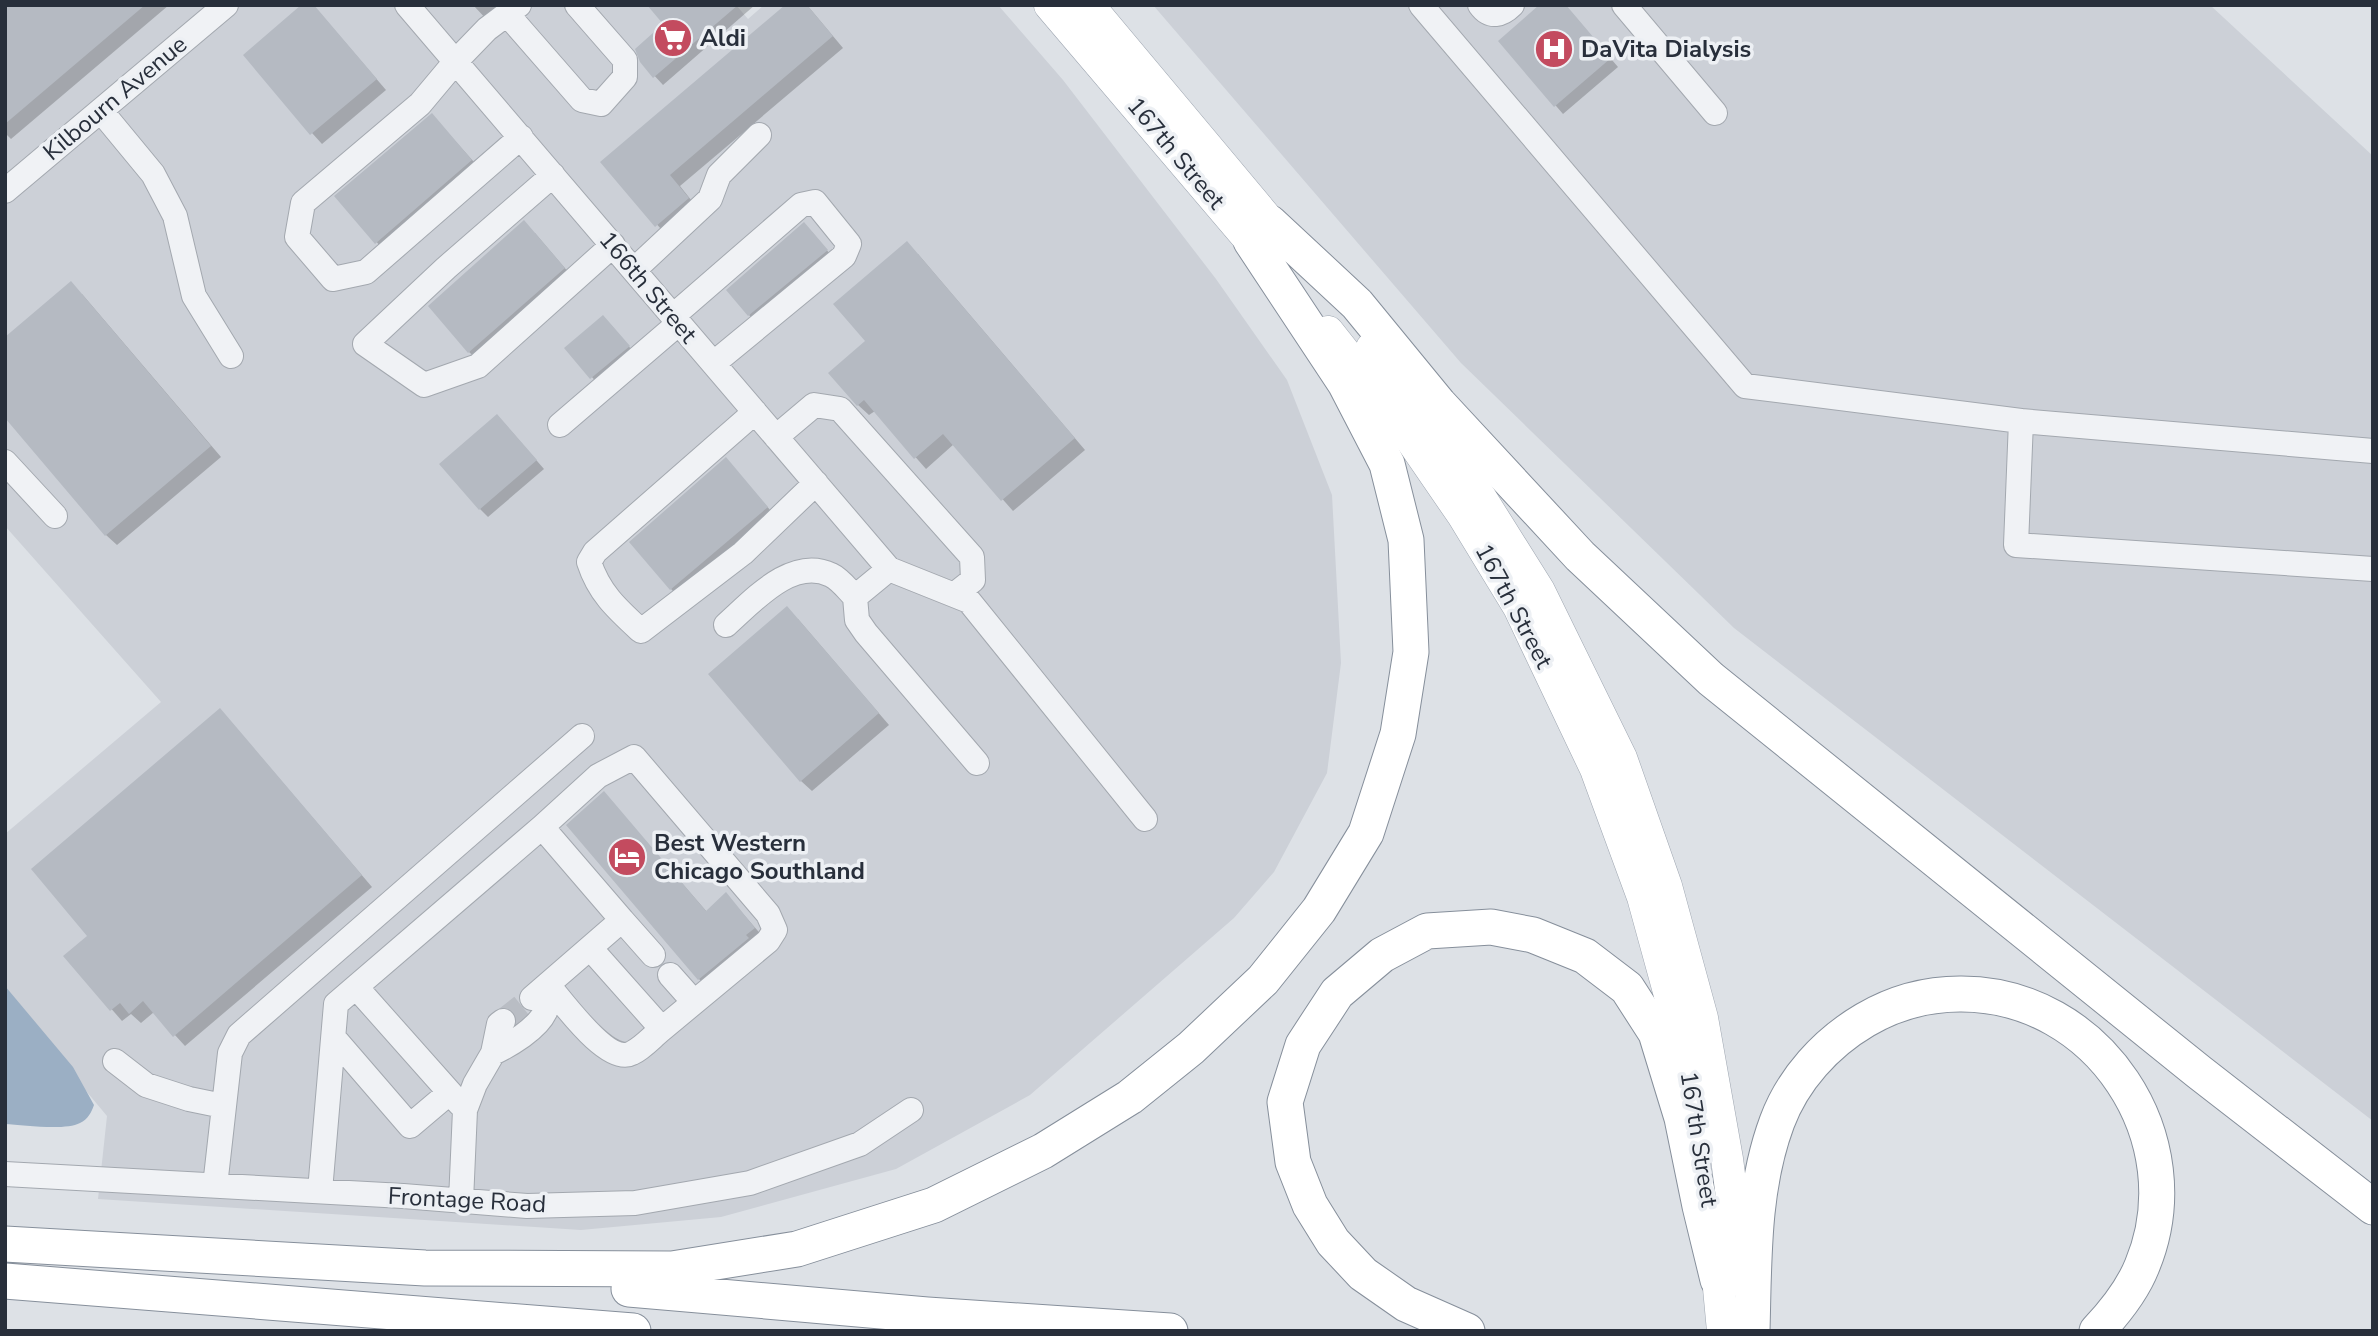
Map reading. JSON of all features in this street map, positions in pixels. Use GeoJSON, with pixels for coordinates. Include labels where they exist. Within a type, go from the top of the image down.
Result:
{"type":"FeatureCollection","features":[{"type":"Feature","properties":{"kind":"highway"},"geometry":{"type":"LineString","coordinates":[[1261,232],[1357,304],[1439,404],[1580,556],[1712,679],[2199,1072],[2373,1207]]}},
{"type":"Feature","properties":{"kind":"highway"},"geometry":{"type":"LineString","coordinates":[[425,1268],[672,1269],[797,1249],[934,1205],[1043,1152],[1130,1097],[1191,1048],[1263,980],[1319,911],[1366,833],[1398,734],[1411,652],[1406,540],[1387,464],[1261,232]]}},
{"type":"Feature","properties":{"kind":"highway"},"geometry":{"type":"LineString","coordinates":[[1467,1331],[1406,1304],[1363,1274],[1333,1242],[1310,1205],[1293,1162],[1284,1102],[1303,1045],[1337,993],[1382,955],[1427,931],[1491,928],[1533,934],[1585,956],[1627,988],[1656,1033],[1682,1118],[1718,1279]]}},
{"type":"Feature","properties":{"kind":"highway"},"geometry":{"type":"LineString","coordinates":[[1751,1331],[1755,1226],[1761,1178],[1777,1119],[1796,1084],[1825,1050],[1847,1030],[1892,1007],[1944,994],[1976,994],[2004,998],[2030,1007],[2073,1030],[2112,1066],[2134,1098],[2150,1142],[2156,1181],[2149,1247],[2125,1298],[2097,1331]]}},
{"type":"Feature","properties":{"kind":"highway"},"geometry":{"type":"LineString","coordinates":[[5,1244],[425,1268],[900,1312],[1170,1331]]}},
{"type":"Feature","properties":{"kind":"highway"},"geometry":{"type":"LineString","coordinates":[[5,1281],[633,1331]]}},
{"type":"Feature","properties":{"kind":"main road","name":"167th Street"},"geometry":{"type":"LineString","coordinates":[[1051,5],[1261,232],[1333,298],[1417,406],[1480,497],[1539,591],[1621,758],[1666,886],[1703,1018],[1727,1158],[1751,1331]]}},
{"type":"Feature","properties":{"kind":"main road","name":"167th Street"},"geometry":{"type":"LineString","coordinates":[[1088,5],[1261,232],[1315,316],[1397,419],[1463,515],[1519,607],[1595,769],[1643,897],[1679,1028],[1707,1168],[1723,1331]]}},
{"type":"Feature","properties":{"kind":"street","name":"Kilbourn Avenue"},"geometry":{"type":"LineString","coordinates":[[5,191],[226,5]]}},
{"type":"Feature","properties":{"kind":"street","name":"166th Street"},"geometry":{"type":"LineString","coordinates":[[407,5],[889,569]]}},
{"type":"Feature","properties":{"kind":"street"},"geometry":{"type":"LineString","coordinates":[[521,137],[366,272],[333,279],[296,237],[303,204],[421,103],[487,29],[513,10],[582,100],[601,104],[625,77],[625,60],[577,5]]}},
{"type":"Feature","properties":{"kind":"street"},"geometry":{"type":"LineString","coordinates":[[1421,5],[1745,386],[2021,421],[2373,451]]}},
{"type":"Feature","properties":{"kind":"street"},"geometry":{"type":"LineString","coordinates":[[1480,5],[1485,12],[1496,15],[1502,14],[1513,5]]}},
{"type":"Feature","properties":{"kind":"street"},"geometry":{"type":"LineString","coordinates":[[1624,5],[1715,113]]}},
{"type":"Feature","properties":{"kind":"street"},"geometry":{"type":"LineString","coordinates":[[101,111],[153,174],[175,216],[194,296],[231,356]]}},
{"type":"Feature","properties":{"kind":"street"},"geometry":{"type":"LineString","coordinates":[[634,270],[710,199],[719,176],[759,135]]}},
{"type":"Feature","properties":{"kind":"street"},"geometry":{"type":"LineString","coordinates":[[553,175],[446,268],[365,344],[424,385],[478,366],[613,245]]}},
{"type":"Feature","properties":{"kind":"street"},"geometry":{"type":"LineString","coordinates":[[560,425],[801,205],[815,202],[849,244],[844,256],[714,363]]}},
{"type":"Feature","properties":{"kind":"street"},"geometry":{"type":"LineString","coordinates":[[776,437],[814,405],[840,409],[972,557],[973,580],[954,595]]}},
{"type":"Feature","properties":{"kind":"street"},"geometry":{"type":"LineString","coordinates":[[755,412],[595,552],[589,562],[596,583],[618,610],[641,631],[743,553],[816,483]]}},
{"type":"Feature","properties":{"kind":"street"},"geometry":{"type":"LineString","coordinates":[[2021,421],[2016,545],[2373,569]]}},
{"type":"Feature","properties":{"kind":"street"},"geometry":{"type":"LineString","coordinates":[[5,461],[55,516]]}},
{"type":"Feature","properties":{"kind":"street"},"geometry":{"type":"LineString","coordinates":[[726,625],[780,579],[814,568],[834,576],[855,597],[857,620],[866,633],[977,763]]}},
{"type":"Feature","properties":{"kind":"street"},"geometry":{"type":"LineString","coordinates":[[855,597],[889,569],[969,601],[1145,818]]}},
{"type":"Feature","properties":{"kind":"street"},"geometry":{"type":"LineString","coordinates":[[215,1186],[230,1053],[239,1035],[583,736]]}},
{"type":"Feature","properties":{"kind":"street"},"geometry":{"type":"LineString","coordinates":[[320,1191],[337,1004],[598,776],[634,757],[768,915],[775,930],[768,941],[631,1054],[619,1056],[602,1046],[540,991]]}},
{"type":"Feature","properties":{"kind":"street"},"geometry":{"type":"LineString","coordinates":[[542,827],[653,955]]}},
{"type":"Feature","properties":{"kind":"street"},"geometry":{"type":"LineString","coordinates":[[540,991],[622,920]]}},
{"type":"Feature","properties":{"kind":"street"},"geometry":{"type":"LineString","coordinates":[[590,948],[662,1029]]}},
{"type":"Feature","properties":{"kind":"street"},"geometry":{"type":"LineString","coordinates":[[670,975],[694,1003]]}},
{"type":"Feature","properties":{"kind":"street"},"geometry":{"type":"LineString","coordinates":[[356,987],[457,1101],[461,1201]]}},
{"type":"Feature","properties":{"kind":"street"},"geometry":{"type":"LineString","coordinates":[[493,1053],[513,1044],[538,1021],[545,1011],[546,1002],[540,991]]}},
{"type":"Feature","properties":{"kind":"street"},"geometry":{"type":"LineString","coordinates":[[334,1038],[410,1126],[457,1101],[475,1084],[493,1053],[499,1024],[503,1021]]}},
{"type":"Feature","properties":{"kind":"street"},"geometry":{"type":"LineString","coordinates":[[115,1061],[146,1085],[189,1099],[223,1106]]}},
{"type":"Feature","properties":{"kind":"street","name":"Frontage Road"},"geometry":{"type":"LineString","coordinates":[[5,1174],[320,1191],[527,1206],[635,1203],[750,1183],[860,1144],[911,1110]]}},
{"type":"Feature","properties":{"kind":"shaded area"},"geometry":{"type":"Polygon","coordinates":[[[5,5],[736,5],[748,19],[764,5],[998,5],[1063,80],[1216,279],[1287,380],[1332,495],[1341,663],[1327,773],[1274,872],[1234,918],[1030,1095],[896,1169],[721,1217],[581,1230],[98,1199],[107,1116],[5,994],[5,834],[161,702],[5,526],[5,5]]]}},
{"type":"Feature","properties":{"kind":"shaded area"},"geometry":{"type":"Polygon","coordinates":[[[1153,5],[2210,5],[2373,156],[2373,1121],[1734,628],[1461,363],[1153,5]]]}},
{"type":"Feature","properties":{"kind":"water"},"geometry":{"type":"Polygon","coordinates":[[[5,986],[73,1067],[94,1105],[89,1116],[80,1123],[54,1127],[5,1124],[5,986]]]}},
{"type":"Feature","properties":{"kind":"building"},"geometry":{"type":"Polygon","coordinates":[[[5,5],[145,5],[5,124],[5,5]]]}},
{"type":"Feature","properties":{"kind":"building"},"geometry":{"type":"Polygon","coordinates":[[[301,5],[314,5],[377,79],[310,135],[243,55],[301,5]]]}},
{"type":"Feature","properties":{"kind":"building","name":"Aldi"},"geometry":{"type":"Polygon","coordinates":[[[647,5],[738,5],[653,78],[640,62],[635,49],[663,24],[647,5]]]}},
{"type":"Feature","properties":{"kind":"building"},"geometry":{"type":"Polygon","coordinates":[[[785,5],[807,5],[833,36],[670,175],[689,198],[655,227],[600,162],[785,5]]]}},
{"type":"Feature","properties":{"kind":"building","name":"DaVita Dialysis"},"geometry":{"type":"Polygon","coordinates":[[[1539,5],[1566,5],[1611,58],[1554,107],[1498,41],[1539,5]]]}},
{"type":"Feature","properties":{"kind":"building"},"geometry":{"type":"Polygon","coordinates":[[[432,113],[472,160],[375,244],[334,196],[432,113]]]}},
{"type":"Feature","properties":{"kind":"building"},"geometry":{"type":"Polygon","coordinates":[[[524,220],[565,268],[468,353],[428,306],[524,220]]]}},
{"type":"Feature","properties":{"kind":"building"},"geometry":{"type":"Polygon","coordinates":[[[804,222],[828,250],[748,316],[726,290],[804,222]]]}},
{"type":"Feature","properties":{"kind":"building"},"geometry":{"type":"Polygon","coordinates":[[[907,241],[1075,438],[1001,501],[943,434],[914,459],[864,400],[857,406],[828,373],[865,341],[833,304],[907,241]]]}},
{"type":"Feature","properties":{"kind":"building"},"geometry":{"type":"Polygon","coordinates":[[[71,281],[211,446],[105,536],[5,418],[5,337],[71,281]]]}},
{"type":"Feature","properties":{"kind":"building"},"geometry":{"type":"Polygon","coordinates":[[[603,315],[630,346],[590,379],[564,348],[603,315]]]}},
{"type":"Feature","properties":{"kind":"building"},"geometry":{"type":"Polygon","coordinates":[[[497,414],[537,460],[479,510],[439,464],[497,414]]]}},
{"type":"Feature","properties":{"kind":"building"},"geometry":{"type":"Polygon","coordinates":[[[726,457],[768,507],[670,590],[629,542],[726,457]]]}},
{"type":"Feature","properties":{"kind":"building"},"geometry":{"type":"Polygon","coordinates":[[[787,606],[879,713],[800,782],[708,674],[787,606]]]}},
{"type":"Feature","properties":{"kind":"building"},"geometry":{"type":"Polygon","coordinates":[[[220,708],[362,875],[173,1037],[143,1001],[129,1014],[120,1003],[110,1011],[63,956],[87,936],[31,869],[220,708]]]}},
{"type":"Feature","properties":{"kind":"building","name":"Best Western Chicago Southland"},"geometry":{"type":"Polygon","coordinates":[[[604,791],[706,911],[726,892],[755,928],[746,935],[749,938],[698,980],[566,825],[604,791]]]}},
{"type":"Feature","properties":{"kind":"tunnel"},"geometry":{"type":"LineString","coordinates":[[503,1021],[532,998]]}},
{"type":"Feature","properties":{"kind":"place","name":"Aldi"},"geometry":{"type":"Point","coordinates":[673,38]}},
{"type":"Feature","properties":{"kind":"place","name":"DaVita Dialysis"},"geometry":{"type":"Point","coordinates":[1554,49]}},
{"type":"Feature","properties":{"kind":"place","name":"Best Western Chicago Southland"},"geometry":{"type":"Point","coordinates":[627,857]}}]}
